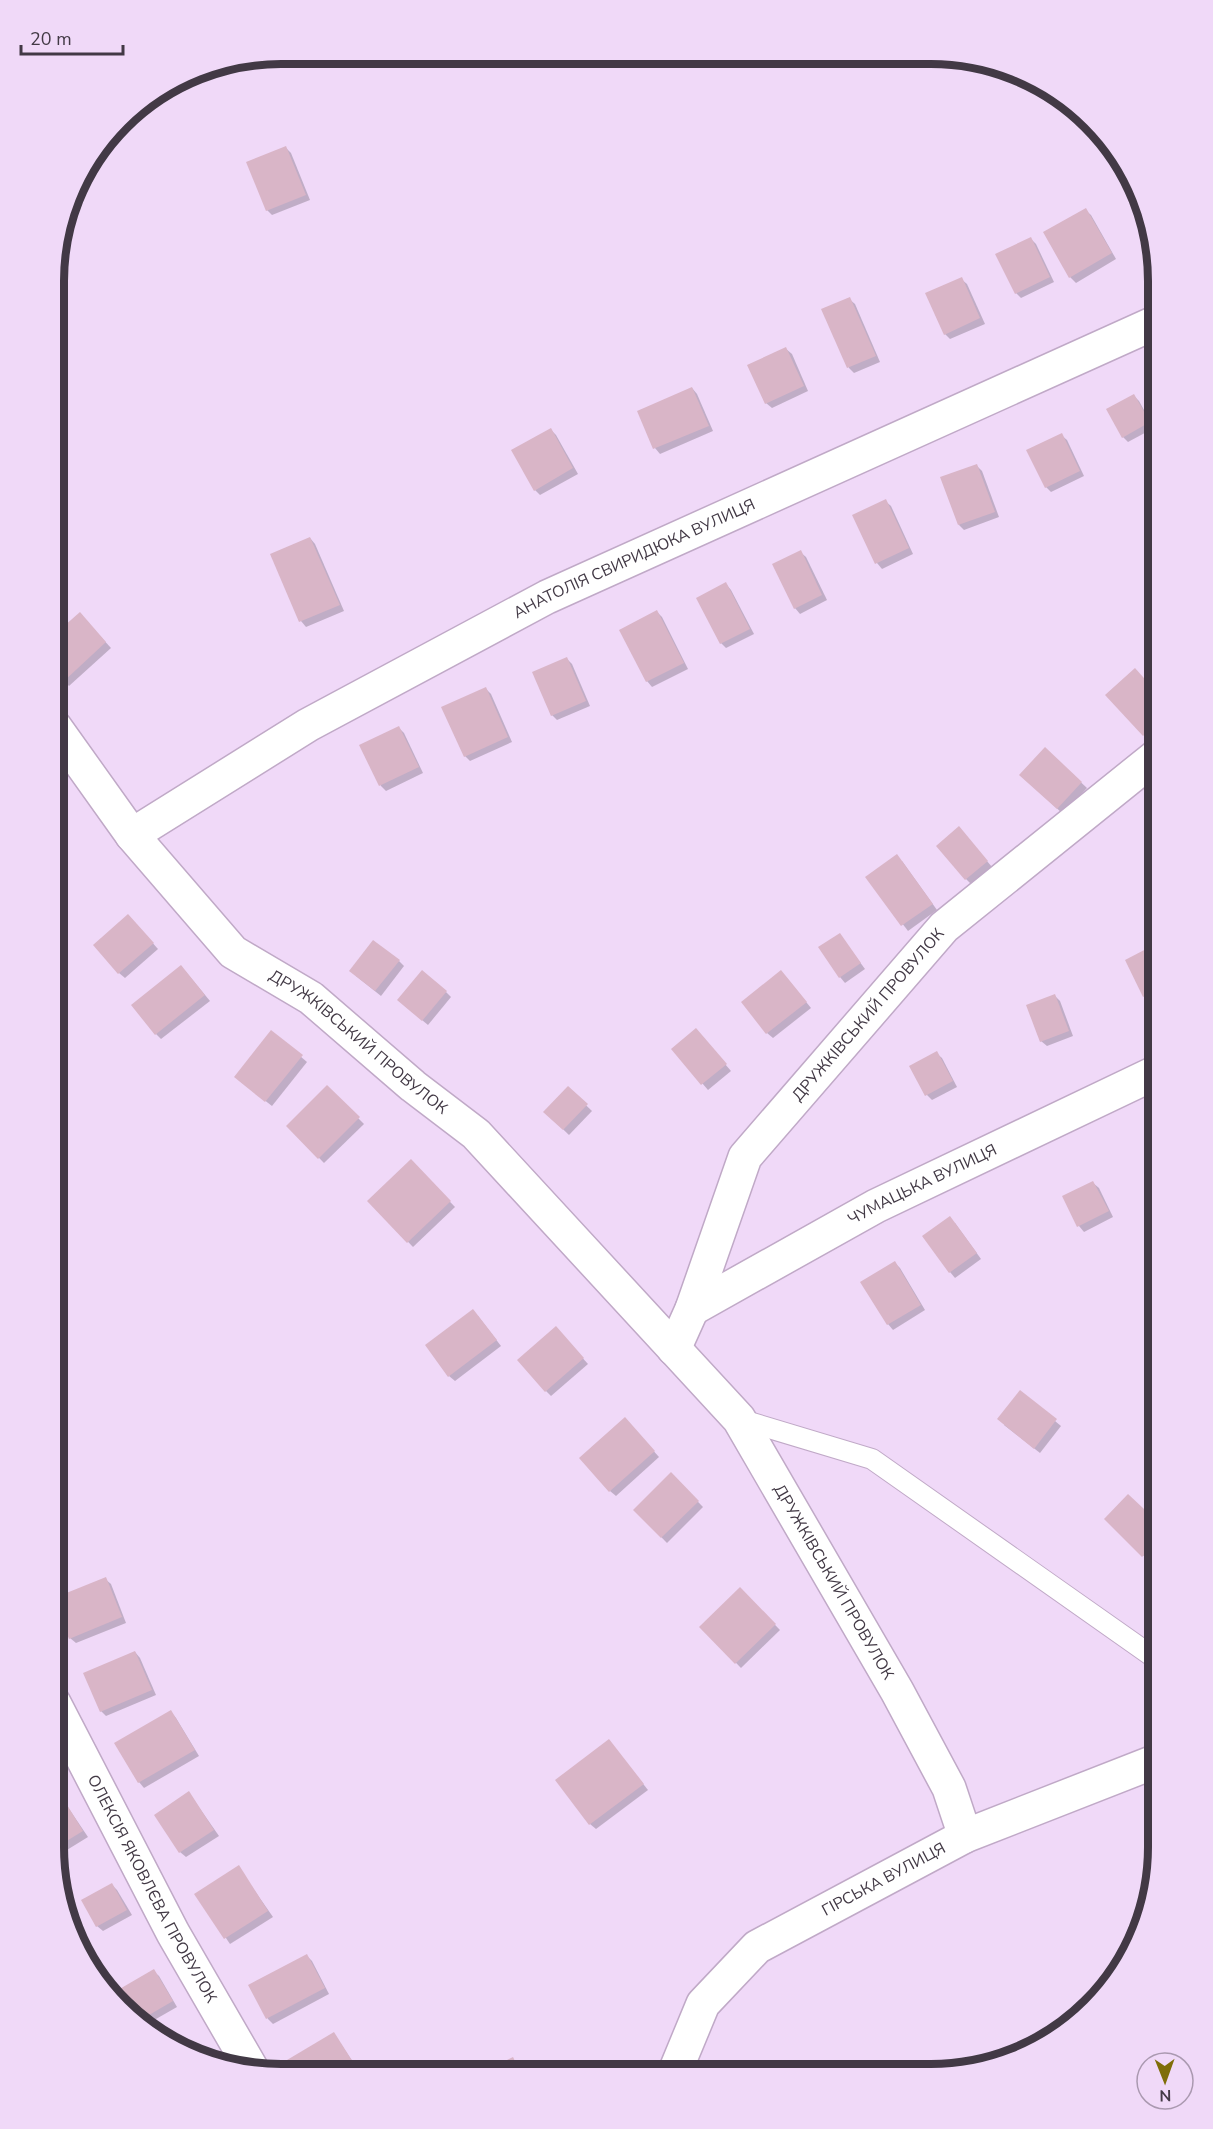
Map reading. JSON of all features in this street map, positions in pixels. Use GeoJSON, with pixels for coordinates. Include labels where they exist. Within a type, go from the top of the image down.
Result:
{"type":"FeatureCollection","features":[{"type":"Feature","properties":{"kind":"street","name":"АНАТОЛІЯ СВИРИДЮКА ВУЛИЦЯ"},"geometry":{"type":"LineString","coordinates":[[132,835],[308,724],[547,597],[1148,326]]}},
{"type":"Feature","properties":{"kind":"street","name":"ДРУЖКІВСЬКИЙ ПРОВУЛОК"},"geometry":{"type":"LineString","coordinates":[[64,740],[132,835],[233,952],[311,998],[413,1086],[476,1134],[740,1419],[897,1691],[949,1788],[964,1836]]}},
{"type":"Feature","properties":{"kind":"street","name":"ДРУЖКІВСЬКИЙ ПРОВУЛОК"},"geometry":{"type":"LineString","coordinates":[[674,1349],[692,1309],[746,1157],[944,927],[1148,763]]}},
{"type":"Feature","properties":{"kind":"street","name":"ЧУМАЦЬКА ВУЛИЦЯ"},"geometry":{"type":"LineString","coordinates":[[692,1309],[876,1206],[1148,1076]]}},
{"type":"Feature","properties":{"kind":"street","name":"ОЛЕКСІЯ ЯКОВЛЄВА ПРОВУЛОК"},"geometry":{"type":"LineString","coordinates":[[64,1722],[173,1934],[249,2062]]}},
{"type":"Feature","properties":{"kind":"street","name":"ГІРСЬКА ВУЛИЦЯ"},"geometry":{"type":"LineString","coordinates":[[678,2064],[703,2004],[757,1947],[964,1836],[1148,1765]]}},
{"type":"Feature","properties":{"kind":"lane"},"geometry":{"type":"LineString","coordinates":[[740,1419],[872,1459],[1148,1653]]}},
{"type":"Feature","properties":{"kind":"building"},"geometry":{"type":"Polygon","coordinates":[[[286,146],[306,195],[266,211],[246,162],[286,146]]]}},
{"type":"Feature","properties":{"kind":"building"},"geometry":{"type":"Polygon","coordinates":[[[1086,208],[1112,253],[1069,278],[1043,232],[1086,208]]]}},
{"type":"Feature","properties":{"kind":"building"},"geometry":{"type":"Polygon","coordinates":[[[1031,237],[1050,277],[1015,294],[995,254],[1031,237]]]}},
{"type":"Feature","properties":{"kind":"building"},"geometry":{"type":"Polygon","coordinates":[[[962,277],[980,318],[944,335],[925,293],[962,277]]]}},
{"type":"Feature","properties":{"kind":"building"},"geometry":{"type":"Polygon","coordinates":[[[850,297],[876,356],[847,368],[821,309],[850,297]]]}},
{"type":"Feature","properties":{"kind":"building"},"geometry":{"type":"Polygon","coordinates":[[[786,347],[804,386],[765,404],[747,365],[786,347]]]}},
{"type":"Feature","properties":{"kind":"building"},"geometry":{"type":"Polygon","coordinates":[[[692,387],[709,426],[653,449],[637,411],[692,387]]]}},
{"type":"Feature","properties":{"kind":"building"},"geometry":{"type":"Polygon","coordinates":[[[1134,394],[1148,418],[1148,423],[1122,438],[1106,409],[1134,394]]]}},
{"type":"Feature","properties":{"kind":"building"},"geometry":{"type":"Polygon","coordinates":[[[551,428],[573,468],[534,491],[511,450],[551,428]]]}},
{"type":"Feature","properties":{"kind":"building"},"geometry":{"type":"Polygon","coordinates":[[[1062,433],[1080,471],[1045,488],[1026,450],[1062,433]]]}},
{"type":"Feature","properties":{"kind":"building"},"geometry":{"type":"Polygon","coordinates":[[[977,464],[995,512],[958,525],[940,477],[977,464]]]}},
{"type":"Feature","properties":{"kind":"building"},"geometry":{"type":"Polygon","coordinates":[[[886,499],[909,548],[875,564],[852,515],[886,499]]]}},
{"type":"Feature","properties":{"kind":"building"},"geometry":{"type":"Polygon","coordinates":[[[310,537],[340,605],[299,622],[270,554],[310,537]]]}},
{"type":"Feature","properties":{"kind":"building"},"geometry":{"type":"Polygon","coordinates":[[[801,550],[822,595],[794,609],[772,564],[801,550]]]}},
{"type":"Feature","properties":{"kind":"building"},"geometry":{"type":"Polygon","coordinates":[[[726,582],[750,629],[720,644],[696,598],[726,582]]]}},
{"type":"Feature","properties":{"kind":"building"},"geometry":{"type":"Polygon","coordinates":[[[657,610],[684,663],[646,682],[619,630],[657,610]]]}},
{"type":"Feature","properties":{"kind":"building"},"geometry":{"type":"Polygon","coordinates":[[[80,612],[106,642],[64,681],[64,626],[80,612]]]}},
{"type":"Feature","properties":{"kind":"building"},"geometry":{"type":"Polygon","coordinates":[[[567,657],[586,701],[551,716],[532,672],[567,657]]]}},
{"type":"Feature","properties":{"kind":"building"},"geometry":{"type":"Polygon","coordinates":[[[1135,668],[1148,683],[1148,732],[1143,736],[1105,695],[1135,668]]]}},
{"type":"Feature","properties":{"kind":"building"},"geometry":{"type":"Polygon","coordinates":[[[486,687],[508,737],[464,757],[441,707],[486,687]]]}},
{"type":"Feature","properties":{"kind":"building"},"geometry":{"type":"Polygon","coordinates":[[[399,726],[419,767],[379,786],[359,745],[399,726]]]}},
{"type":"Feature","properties":{"kind":"building"},"geometry":{"type":"Polygon","coordinates":[[[1045,747],[1082,782],[1057,809],[1019,775],[1045,747]]]}},
{"type":"Feature","properties":{"kind":"building"},"geometry":{"type":"Polygon","coordinates":[[[959,826],[988,861],[965,880],[936,846],[959,826]]]}},
{"type":"Feature","properties":{"kind":"building"},"geometry":{"type":"Polygon","coordinates":[[[897,854],[933,904],[901,926],[865,877],[897,854]]]}},
{"type":"Feature","properties":{"kind":"building"},"geometry":{"type":"Polygon","coordinates":[[[128,914],[154,943],[118,974],[93,945],[128,914]]]}},
{"type":"Feature","properties":{"kind":"building"},"geometry":{"type":"Polygon","coordinates":[[[840,933],[861,963],[839,978],[818,947],[840,933]]]}},
{"type":"Feature","properties":{"kind":"building"},"geometry":{"type":"Polygon","coordinates":[[[373,940],[400,960],[375,991],[349,971],[373,940]]]}},
{"type":"Feature","properties":{"kind":"building"},"geometry":{"type":"Polygon","coordinates":[[[1148,948],[1148,994],[1143,997],[1125,960],[1148,948]]]}},
{"type":"Feature","properties":{"kind":"building"},"geometry":{"type":"Polygon","coordinates":[[[181,965],[205,995],[155,1035],[131,1005],[181,965]]]}},
{"type":"Feature","properties":{"kind":"building"},"geometry":{"type":"Polygon","coordinates":[[[422,970],[447,991],[422,1021],[397,1000],[422,970]]]}},
{"type":"Feature","properties":{"kind":"building"},"geometry":{"type":"Polygon","coordinates":[[[781,970],[807,1002],[766,1034],[741,1002],[781,970]]]}},
{"type":"Feature","properties":{"kind":"building"},"geometry":{"type":"Polygon","coordinates":[[[1055,994],[1069,1031],[1040,1042],[1026,1005],[1055,994]]]}},
{"type":"Feature","properties":{"kind":"building"},"geometry":{"type":"Polygon","coordinates":[[[696,1028],[727,1064],[701,1085],[671,1049],[696,1028]]]}},
{"type":"Feature","properties":{"kind":"building"},"geometry":{"type":"Polygon","coordinates":[[[271,1030],[303,1055],[265,1102],[234,1077],[271,1030]]]}},
{"type":"Feature","properties":{"kind":"building"},"geometry":{"type":"Polygon","coordinates":[[[937,1051],[953,1081],[925,1096],[909,1066],[937,1051]]]}},
{"type":"Feature","properties":{"kind":"building"},"geometry":{"type":"Polygon","coordinates":[[[327,1085],[360,1117],[318,1159],[286,1126],[327,1085]]]}},
{"type":"Feature","properties":{"kind":"building"},"geometry":{"type":"Polygon","coordinates":[[[568,1086],[588,1104],[563,1130],[543,1112],[568,1086]]]}},
{"type":"Feature","properties":{"kind":"building"},"geometry":{"type":"Polygon","coordinates":[[[411,1159],[451,1201],[407,1243],[367,1201],[411,1159]]]}},
{"type":"Feature","properties":{"kind":"building"},"geometry":{"type":"Polygon","coordinates":[[[1093,1181],[1109,1211],[1077,1227],[1062,1196],[1093,1181]]]}},
{"type":"Feature","properties":{"kind":"building"},"geometry":{"type":"Polygon","coordinates":[[[950,1216],[977,1253],[949,1273],[922,1236],[950,1216]]]}},
{"type":"Feature","properties":{"kind":"building"},"geometry":{"type":"Polygon","coordinates":[[[895,1261],[921,1305],[887,1325],[860,1282],[895,1261]]]}},
{"type":"Feature","properties":{"kind":"building"},"geometry":{"type":"Polygon","coordinates":[[[473,1309],[497,1340],[448,1377],[425,1345],[473,1309]]]}},
{"type":"Feature","properties":{"kind":"building"},"geometry":{"type":"Polygon","coordinates":[[[556,1326],[584,1358],[545,1392],[517,1360],[556,1326]]]}},
{"type":"Feature","properties":{"kind":"building"},"geometry":{"type":"Polygon","coordinates":[[[1020,1390],[1057,1419],[1034,1449],[997,1419],[1020,1390]]]}},
{"type":"Feature","properties":{"kind":"building"},"geometry":{"type":"Polygon","coordinates":[[[625,1417],[655,1451],[609,1492],[579,1458],[625,1417]]]}},
{"type":"Feature","properties":{"kind":"building"},"geometry":{"type":"Polygon","coordinates":[[[671,1472],[699,1501],[661,1538],[633,1510],[671,1472]]]}},
{"type":"Feature","properties":{"kind":"building"},"geometry":{"type":"Polygon","coordinates":[[[1128,1494],[1148,1513],[1148,1551],[1142,1557],[1104,1519],[1128,1494]]]}},
{"type":"Feature","properties":{"kind":"building"},"geometry":{"type":"Polygon","coordinates":[[[106,1577],[122,1617],[69,1639],[64,1627],[64,1594],[106,1577]]]}},
{"type":"Feature","properties":{"kind":"building"},"geometry":{"type":"Polygon","coordinates":[[[740,1587],[776,1624],[735,1664],[699,1627],[740,1587]]]}},
{"type":"Feature","properties":{"kind":"building"},"geometry":{"type":"Polygon","coordinates":[[[135,1651],[152,1690],[100,1712],[83,1673],[135,1651]]]}},
{"type":"Feature","properties":{"kind":"building"},"geometry":{"type":"Polygon","coordinates":[[[171,1710],[195,1750],[138,1783],[114,1743],[171,1710]]]}},
{"type":"Feature","properties":{"kind":"building"},"geometry":{"type":"Polygon","coordinates":[[[609,1739],[644,1784],[589,1825],[555,1780],[609,1739]]]}},
{"type":"Feature","properties":{"kind":"building"},"geometry":{"type":"Polygon","coordinates":[[[189,1791],[214,1830],[179,1853],[154,1815],[189,1791]]]}},
{"type":"Feature","properties":{"kind":"building"},"geometry":{"type":"Polygon","coordinates":[[[64,1800],[83,1831],[64,1843],[64,1800]]]}},
{"type":"Feature","properties":{"kind":"building"},"geometry":{"type":"Polygon","coordinates":[[[239,1865],[268,1911],[224,1939],[194,1894],[239,1865]]]}},
{"type":"Feature","properties":{"kind":"building"},"geometry":{"type":"Polygon","coordinates":[[[112,1883],[127,1910],[96,1927],[81,1900],[112,1883]]]}},
{"type":"Feature","properties":{"kind":"building"},"geometry":{"type":"Polygon","coordinates":[[[307,1954],[325,1988],[266,2019],[248,1985],[307,1954]]]}},
{"type":"Feature","properties":{"kind":"building"},"geometry":{"type":"Polygon","coordinates":[[[154,1969],[173,2001],[145,2017],[117,1990],[154,1969]]]}},
{"type":"Feature","properties":{"kind":"building"},"geometry":{"type":"Polygon","coordinates":[[[334,2032],[353,2062],[350,2064],[289,2064],[287,2060],[334,2032]]]}},
{"type":"Feature","properties":{"kind":"building"},"geometry":{"type":"Polygon","coordinates":[[[513,2057],[516,2064],[499,2064],[513,2057]]]}}]}
